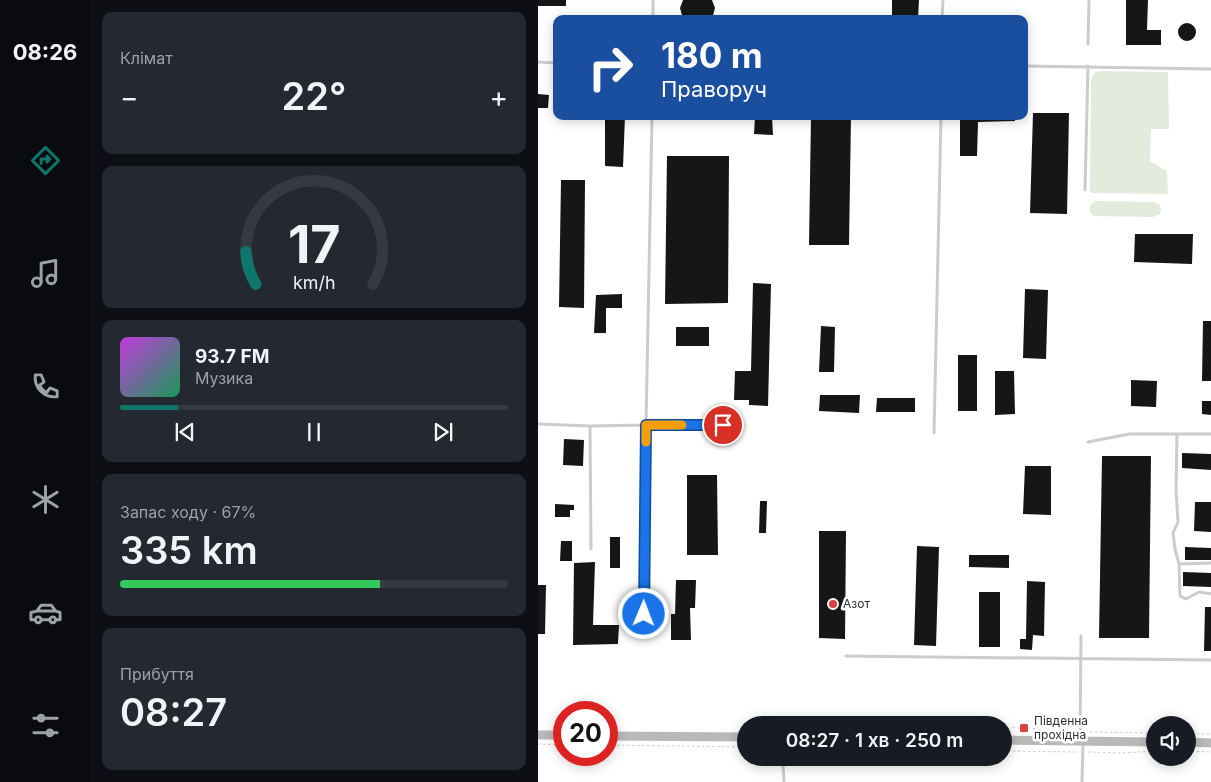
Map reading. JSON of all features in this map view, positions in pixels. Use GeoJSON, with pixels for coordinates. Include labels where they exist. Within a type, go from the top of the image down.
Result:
{"type":"FeatureCollection","features":[{"type":"Feature","properties":{"kind":"main road"},"geometry":{"type":"LineString","coordinates":[[538,735],[553,735]]}},
{"type":"Feature","properties":{"kind":"main road"},"geometry":{"type":"LineString","coordinates":[[618,736],[737,737]]}},
{"type":"Feature","properties":{"kind":"main road"},"geometry":{"type":"LineString","coordinates":[[1012,740],[1146,742]]}},
{"type":"Feature","properties":{"kind":"main road"},"geometry":{"type":"LineString","coordinates":[[1196,742],[1212,743]]}},
{"type":"Feature","properties":{"kind":"lane"},"geometry":{"type":"LineString","coordinates":[[653,0],[653,15]]}},
{"type":"Feature","properties":{"kind":"lane"},"geometry":{"type":"LineString","coordinates":[[942,15],[943,0]]}},
{"type":"Feature","properties":{"kind":"lane"},"geometry":{"type":"LineString","coordinates":[[1088,44],[1089,0]]}},
{"type":"Feature","properties":{"kind":"lane"},"geometry":{"type":"LineString","coordinates":[[538,62],[553,63]]}},
{"type":"Feature","properties":{"kind":"lane"},"geometry":{"type":"LineString","coordinates":[[1028,66],[1212,69]]}},
{"type":"Feature","properties":{"kind":"lane"},"geometry":{"type":"LineString","coordinates":[[1085,190],[1088,66]]}},
{"type":"Feature","properties":{"kind":"lane"},"geometry":{"type":"LineString","coordinates":[[644,633],[652,120]]}},
{"type":"Feature","properties":{"kind":"lane"},"geometry":{"type":"LineString","coordinates":[[934,433],[941,120]]}},
{"type":"Feature","properties":{"kind":"lane"},"geometry":{"type":"LineString","coordinates":[[538,424],[742,426]]}},
{"type":"Feature","properties":{"kind":"lane"},"geometry":{"type":"LineString","coordinates":[[590,426],[590,549]]}},
{"type":"Feature","properties":{"kind":"lane"},"geometry":{"type":"LineString","coordinates":[[1088,442],[1130,434],[1212,434]]}},
{"type":"Feature","properties":{"kind":"lane"},"geometry":{"type":"LineString","coordinates":[[1177,434],[1176,489],[1178,522],[1174,533],[1174,549],[1179,564],[1180,596],[1186,599],[1199,592],[1212,594]]}},
{"type":"Feature","properties":{"kind":"lane"},"geometry":{"type":"LineString","coordinates":[[1179,564],[1212,563]]}},
{"type":"Feature","properties":{"kind":"lane"},"geometry":{"type":"LineString","coordinates":[[1081,636],[1082,782]]}},
{"type":"Feature","properties":{"kind":"lane"},"geometry":{"type":"LineString","coordinates":[[846,656],[1081,657],[1212,660]]}},
{"type":"Feature","properties":{"kind":"lane"},"geometry":{"type":"LineString","coordinates":[[783,766],[784,782]]}},
{"type":"Feature","properties":{"kind":"path"},"geometry":{"type":"LineString","coordinates":[[1196,734],[1212,734]]}},
{"type":"Feature","properties":{"kind":"path"},"geometry":{"type":"LineString","coordinates":[[538,744],[553,745]]}},
{"type":"Feature","properties":{"kind":"path"},"geometry":{"type":"LineString","coordinates":[[618,745],[737,747]]}},
{"type":"Feature","properties":{"kind":"path"},"geometry":{"type":"LineString","coordinates":[[1196,751],[1212,752]]}},
{"type":"Feature","properties":{"kind":"shaded area"},"geometry":{"type":"Polygon","coordinates":[[[1100,71],[1168,72],[1169,129],[1151,129],[1150,161],[1167,171],[1168,194],[1091,193],[1091,80],[1094,73],[1100,71]]]}},
{"type":"Feature","properties":{"kind":"shaded area"},"geometry":{"type":"Polygon","coordinates":[[[1095,201],[1153,202],[1159,204],[1161,209],[1160,214],[1153,217],[1094,216],[1090,212],[1090,206],[1095,201]]]}},
{"type":"Feature","properties":{"kind":"building"},"geometry":{"type":"Polygon","coordinates":[[[538,0],[566,0],[566,6],[538,6],[538,0]]]}},
{"type":"Feature","properties":{"kind":"building"},"geometry":{"type":"Polygon","coordinates":[[[683,0],[712,0],[715,8],[713,15],[682,15],[680,8],[683,0]]]}},
{"type":"Feature","properties":{"kind":"building"},"geometry":{"type":"Polygon","coordinates":[[[892,0],[919,0],[918,15],[892,15],[892,0]]]}},
{"type":"Feature","properties":{"kind":"building"},"geometry":{"type":"Polygon","coordinates":[[[1126,0],[1148,0],[1147,30],[1161,30],[1161,45],[1126,45],[1126,0]]]}},
{"type":"Feature","properties":{"kind":"building"},"geometry":{"type":"Polygon","coordinates":[[[1183,23],[1191,23],[1196,28],[1194,39],[1183,41],[1178,36],[1178,28],[1183,23]]]}},
{"type":"Feature","properties":{"kind":"building"},"geometry":{"type":"Polygon","coordinates":[[[538,94],[549,95],[548,108],[538,108],[538,94]]]}},
{"type":"Feature","properties":{"kind":"building"},"geometry":{"type":"Polygon","coordinates":[[[1033,113],[1069,113],[1067,214],[1030,213],[1033,113]]]}},
{"type":"Feature","properties":{"kind":"building"},"geometry":{"type":"Polygon","coordinates":[[[605,120],[625,120],[623,167],[605,166],[605,120]]]}},
{"type":"Feature","properties":{"kind":"building"},"geometry":{"type":"Polygon","coordinates":[[[755,120],[772,120],[773,135],[754,134],[755,120]]]}},
{"type":"Feature","properties":{"kind":"building"},"geometry":{"type":"Polygon","coordinates":[[[811,120],[851,120],[849,245],[809,245],[811,120]]]}},
{"type":"Feature","properties":{"kind":"building"},"geometry":{"type":"Polygon","coordinates":[[[960,120],[1015,120],[978,122],[977,156],[960,156],[960,120]]]}},
{"type":"Feature","properties":{"kind":"building"},"geometry":{"type":"Polygon","coordinates":[[[667,156],[729,156],[728,303],[665,304],[667,156]]]}},
{"type":"Feature","properties":{"kind":"building"},"geometry":{"type":"Polygon","coordinates":[[[561,180],[585,180],[584,308],[559,307],[561,180]]]}},
{"type":"Feature","properties":{"kind":"building"},"geometry":{"type":"Polygon","coordinates":[[[1135,234],[1193,234],[1192,264],[1134,262],[1135,234]]]}},
{"type":"Feature","properties":{"kind":"building"},"geometry":{"type":"Polygon","coordinates":[[[753,283],[771,284],[768,406],[749,405],[749,400],[734,400],[735,371],[751,371],[753,283]]]}},
{"type":"Feature","properties":{"kind":"building"},"geometry":{"type":"Polygon","coordinates":[[[1025,289],[1048,290],[1046,359],[1023,358],[1025,289]]]}},
{"type":"Feature","properties":{"kind":"building"},"geometry":{"type":"Polygon","coordinates":[[[622,294],[622,308],[606,308],[606,333],[594,333],[596,295],[622,294]]]}},
{"type":"Feature","properties":{"kind":"building"},"geometry":{"type":"Polygon","coordinates":[[[1203,321],[1212,321],[1212,381],[1202,381],[1203,321]]]}},
{"type":"Feature","properties":{"kind":"building"},"geometry":{"type":"Polygon","coordinates":[[[821,326],[835,327],[834,372],[819,372],[821,326]]]}},
{"type":"Feature","properties":{"kind":"building"},"geometry":{"type":"Polygon","coordinates":[[[676,327],[709,327],[709,346],[676,346],[676,327]]]}},
{"type":"Feature","properties":{"kind":"building"},"geometry":{"type":"Polygon","coordinates":[[[958,355],[977,355],[977,411],[958,411],[958,355]]]}},
{"type":"Feature","properties":{"kind":"building"},"geometry":{"type":"Polygon","coordinates":[[[995,371],[1014,371],[1015,414],[995,415],[995,371]]]}},
{"type":"Feature","properties":{"kind":"building"},"geometry":{"type":"Polygon","coordinates":[[[1131,380],[1157,381],[1156,407],[1131,406],[1131,380]]]}},
{"type":"Feature","properties":{"kind":"building"},"geometry":{"type":"Polygon","coordinates":[[[820,395],[860,395],[859,413],[819,411],[820,395]]]}},
{"type":"Feature","properties":{"kind":"building"},"geometry":{"type":"Polygon","coordinates":[[[877,398],[915,398],[915,412],[876,412],[877,398]]]}},
{"type":"Feature","properties":{"kind":"building"},"geometry":{"type":"Polygon","coordinates":[[[1202,401],[1212,401],[1212,415],[1202,414],[1202,401]]]}},
{"type":"Feature","properties":{"kind":"building"},"geometry":{"type":"Polygon","coordinates":[[[564,439],[584,440],[583,466],[563,465],[564,439]]]}},
{"type":"Feature","properties":{"kind":"building"},"geometry":{"type":"Polygon","coordinates":[[[1182,453],[1212,454],[1212,470],[1182,468],[1182,453]]]}},
{"type":"Feature","properties":{"kind":"building"},"geometry":{"type":"Polygon","coordinates":[[[1102,456],[1151,456],[1149,638],[1099,638],[1102,456]]]}},
{"type":"Feature","properties":{"kind":"building"},"geometry":{"type":"Polygon","coordinates":[[[1025,466],[1051,466],[1051,515],[1023,514],[1025,466]]]}},
{"type":"Feature","properties":{"kind":"building"},"geometry":{"type":"Polygon","coordinates":[[[687,475],[717,475],[718,555],[687,555],[687,475]]]}},
{"type":"Feature","properties":{"kind":"building"},"geometry":{"type":"Polygon","coordinates":[[[760,501],[767,501],[766,533],[759,533],[760,501]]]}},
{"type":"Feature","properties":{"kind":"building"},"geometry":{"type":"Polygon","coordinates":[[[1195,502],[1212,502],[1212,532],[1194,531],[1195,502]]]}},
{"type":"Feature","properties":{"kind":"building"},"geometry":{"type":"Polygon","coordinates":[[[555,504],[574,505],[574,510],[570,510],[570,517],[555,517],[555,504]]]}},
{"type":"Feature","properties":{"kind":"building"},"geometry":{"type":"Polygon","coordinates":[[[819,531],[846,531],[845,639],[819,638],[819,531]]]}},
{"type":"Feature","properties":{"kind":"building"},"geometry":{"type":"Polygon","coordinates":[[[610,537],[620,537],[620,568],[610,568],[610,537]]]}},
{"type":"Feature","properties":{"kind":"building"},"geometry":{"type":"Polygon","coordinates":[[[561,541],[572,541],[572,561],[560,561],[561,541]]]}},
{"type":"Feature","properties":{"kind":"building"},"geometry":{"type":"Polygon","coordinates":[[[917,546],[939,547],[936,646],[914,645],[917,546]]]}},
{"type":"Feature","properties":{"kind":"building"},"geometry":{"type":"Polygon","coordinates":[[[1185,547],[1212,548],[1212,560],[1185,560],[1185,547]]]}},
{"type":"Feature","properties":{"kind":"building"},"geometry":{"type":"Polygon","coordinates":[[[969,555],[1009,555],[1009,568],[969,567],[969,555]]]}},
{"type":"Feature","properties":{"kind":"building"},"geometry":{"type":"Polygon","coordinates":[[[595,562],[593,625],[619,625],[618,644],[573,645],[574,563],[595,562]]]}},
{"type":"Feature","properties":{"kind":"building"},"geometry":{"type":"Polygon","coordinates":[[[1183,572],[1212,573],[1212,587],[1183,586],[1183,572]]]}},
{"type":"Feature","properties":{"kind":"building"},"geometry":{"type":"Polygon","coordinates":[[[676,580],[696,580],[695,608],[690,608],[691,640],[671,640],[671,614],[675,614],[676,580]]]}},
{"type":"Feature","properties":{"kind":"building"},"geometry":{"type":"Polygon","coordinates":[[[1027,581],[1045,582],[1044,636],[1033,635],[1032,650],[1020,649],[1020,639],[1026,639],[1027,581]]]}},
{"type":"Feature","properties":{"kind":"building"},"geometry":{"type":"Polygon","coordinates":[[[538,585],[546,585],[545,634],[538,634],[538,585]]]}},
{"type":"Feature","properties":{"kind":"building"},"geometry":{"type":"Polygon","coordinates":[[[979,592],[1000,592],[1000,647],[979,647],[979,592]]]}},
{"type":"Feature","properties":{"kind":"building"},"geometry":{"type":"Polygon","coordinates":[[[1205,607],[1212,607],[1212,651],[1204,651],[1205,607]]]}},
{"type":"Feature","properties":{"kind":"slow traffic"},"geometry":{"type":"LineString","coordinates":[[646,442],[646,425],[682,425]]}},
{"type":"Feature","properties":{"kind":"place","name":"Азот"},"geometry":{"type":"Point","coordinates":[833,604]}},
{"type":"Feature","properties":{"kind":"place","name":"Південна прохідна"},"geometry":{"type":"Point","coordinates":[1024,728]}},
{"type":"Feature","properties":{"kind":"route"},"geometry":{"type":"LineString","coordinates":[[644,614],[646,425],[723,425]]}}]}
